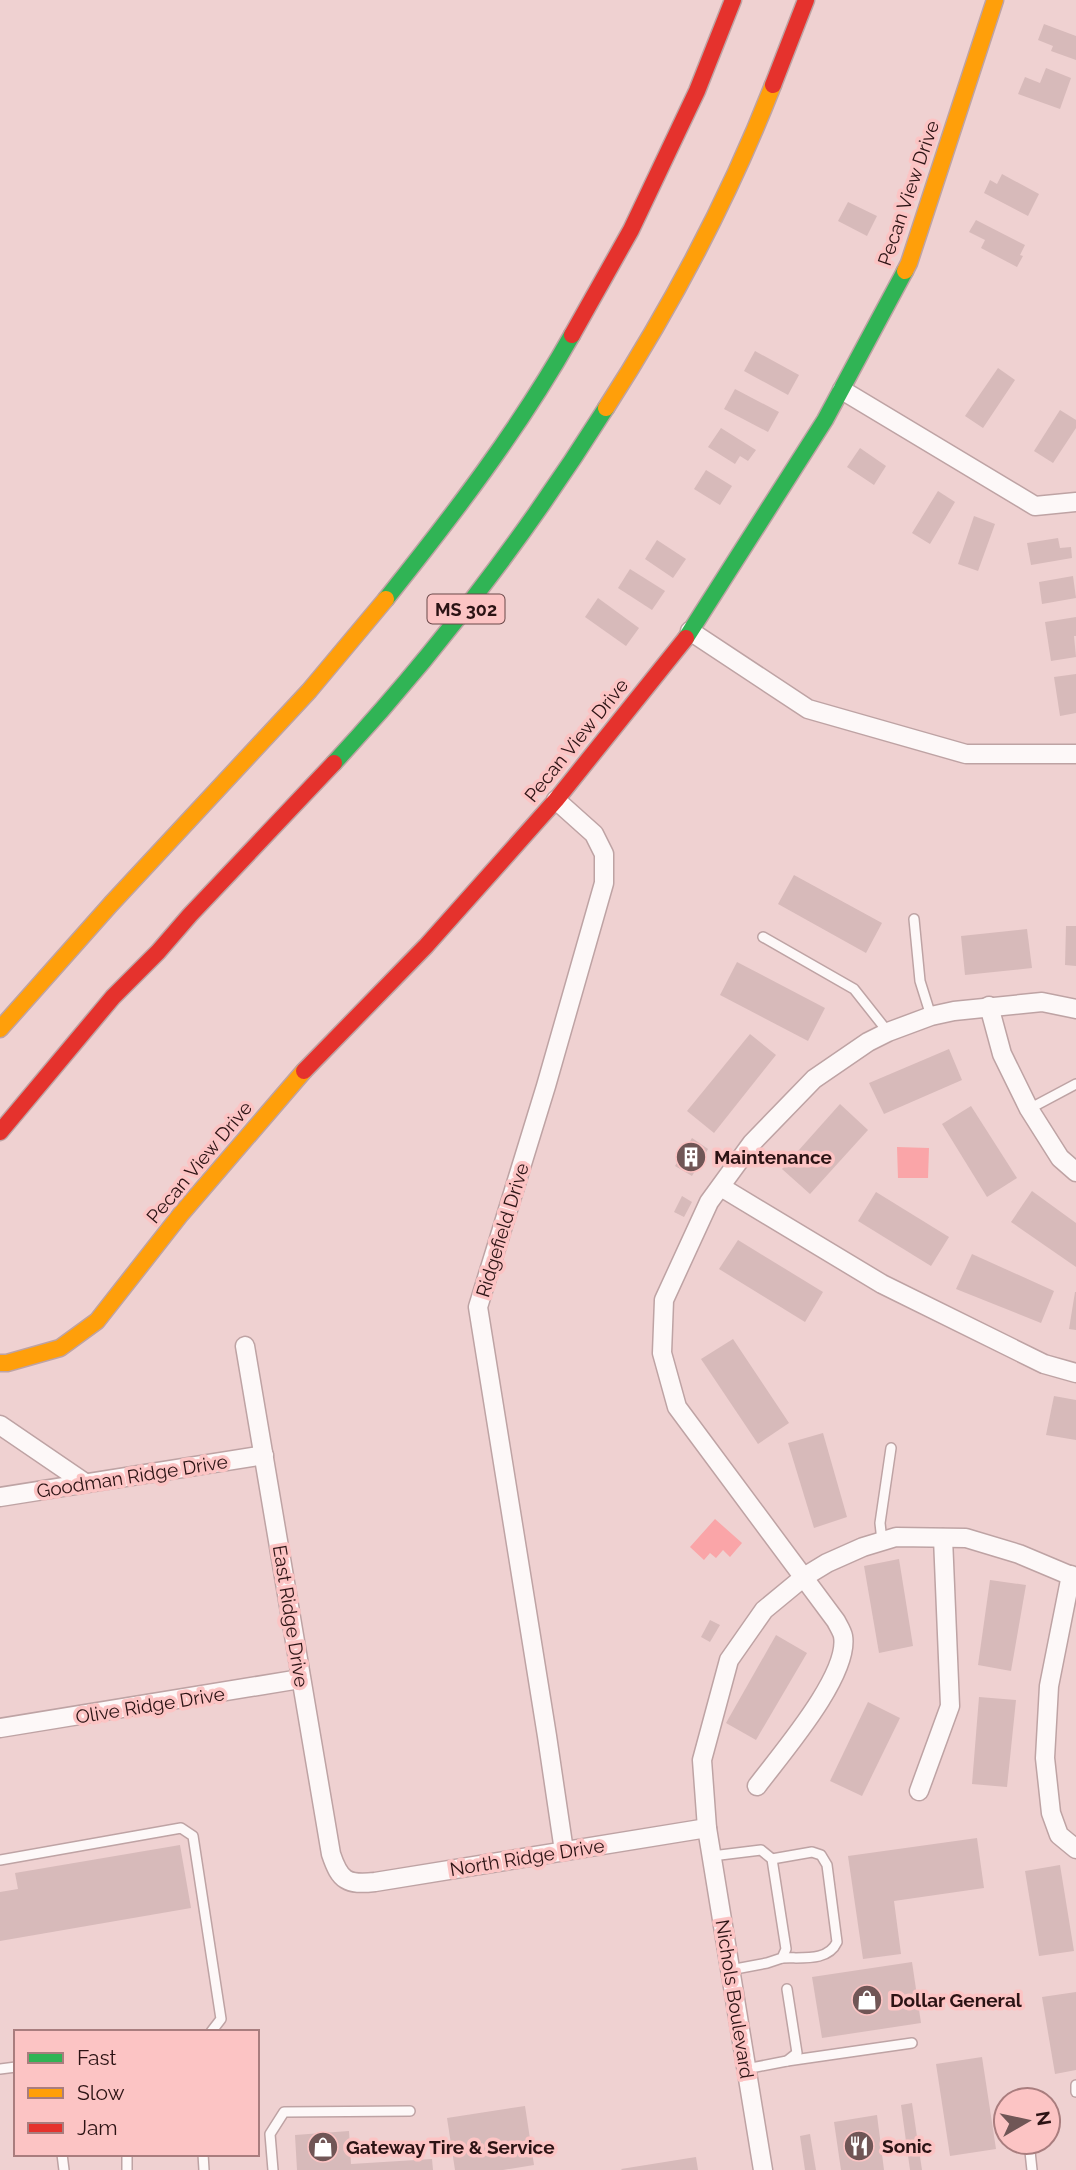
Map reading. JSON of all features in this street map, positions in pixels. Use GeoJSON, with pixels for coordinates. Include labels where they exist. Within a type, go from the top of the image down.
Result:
{"type":"FeatureCollection","features":[{"type":"Feature","properties":{"kind":"main road","name":"MS 302"},"geometry":{"type":"LineString","coordinates":[[0,1029],[111,904],[309,691],[370,620],[465,500],[570,339],[631,230],[697,91],[733,0]]}},
{"type":"Feature","properties":{"kind":"main road","name":"MS 302"},"geometry":{"type":"LineString","coordinates":[[0,1132],[114,997],[378,716],[461,616],[538,514],[614,398],[696,252],[774,83],[806,0]]}},
{"type":"Feature","properties":{"kind":"main road","name":"Pecan View Drive"},"geometry":{"type":"LineString","coordinates":[[0,1363],[60,1348],[97,1321],[181,1214],[261,1120],[322,1051],[426,946],[556,800],[679,649],[825,420],[909,263],[995,0]]}},
{"type":"Feature","properties":{"kind":"street"},"geometry":{"type":"LineString","coordinates":[[842,390],[1035,506],[1076,502]]}},
{"type":"Feature","properties":{"kind":"street"},"geometry":{"type":"LineString","coordinates":[[690,631],[808,709],[966,754],[1076,754]]}},
{"type":"Feature","properties":{"kind":"street","name":"Ridgefield Drive"},"geometry":{"type":"LineString","coordinates":[[556,800],[594,834],[604,854],[604,883],[546,1086],[478,1307],[564,1851]]}},
{"type":"Feature","properties":{"kind":"street"},"geometry":{"type":"LineString","coordinates":[[757,1786],[822,1700],[841,1657],[843,1635],[804,1577],[677,1408],[662,1353],[664,1300],[709,1202],[752,1143],[814,1079],[868,1042],[931,1016],[989,1006],[1042,1002],[1076,1009]]}},
{"type":"Feature","properties":{"kind":"street"},"geometry":{"type":"LineString","coordinates":[[989,1006],[1002,1054],[1029,1109],[1060,1158],[1076,1172]]}},
{"type":"Feature","properties":{"kind":"street"},"geometry":{"type":"LineString","coordinates":[[721,1187],[882,1284],[1044,1364],[1076,1373]]}},
{"type":"Feature","properties":{"kind":"street","name":"East Ridge Drive"},"geometry":{"type":"LineString","coordinates":[[245,1346],[331,1854],[335,1867],[347,1881]]}},
{"type":"Feature","properties":{"kind":"street"},"geometry":{"type":"LineString","coordinates":[[0,1425],[85,1483]]}},
{"type":"Feature","properties":{"kind":"street","name":"Goodman Ridge Drive"},"geometry":{"type":"LineString","coordinates":[[0,1497],[264,1455]]}},
{"type":"Feature","properties":{"kind":"street","name":"Nichols Boulevard"},"geometry":{"type":"LineString","coordinates":[[763,2170],[707,1828],[702,1760],[729,1660],[764,1610],[804,1577],[863,1547],[897,1537],[965,1538],[1019,1554],[1073,1576]]}},
{"type":"Feature","properties":{"kind":"street"},"geometry":{"type":"LineString","coordinates":[[919,1791],[950,1706],[943,1538]]}},
{"type":"Feature","properties":{"kind":"street"},"geometry":{"type":"LineString","coordinates":[[1073,1576],[1049,1686],[1045,1758],[1051,1812],[1059,1835],[1076,1849]]}},
{"type":"Feature","properties":{"kind":"street","name":"Olive Ridge Drive"},"geometry":{"type":"LineString","coordinates":[[0,1728],[300,1679]]}},
{"type":"Feature","properties":{"kind":"street","name":"North Ridge Drive"},"geometry":{"type":"LineString","coordinates":[[347,1881],[357,1884],[375,1882],[707,1828]]}},
{"type":"Feature","properties":{"kind":"lane"},"geometry":{"type":"LineString","coordinates":[[914,919],[920,981],[931,1016]]}},
{"type":"Feature","properties":{"kind":"lane"},"geometry":{"type":"LineString","coordinates":[[763,937],[854,989],[888,1032]]}},
{"type":"Feature","properties":{"kind":"lane"},"geometry":{"type":"LineString","coordinates":[[1029,1109],[1076,1084]]}},
{"type":"Feature","properties":{"kind":"lane"},"geometry":{"type":"LineString","coordinates":[[882,1542],[880,1523],[891,1448]]}},
{"type":"Feature","properties":{"kind":"lane"},"geometry":{"type":"LineString","coordinates":[[0,1860],[181,1828],[193,1836],[220,2019],[212,2030]]}},
{"type":"Feature","properties":{"kind":"lane"},"geometry":{"type":"LineString","coordinates":[[712,1856],[761,1850],[772,1859],[786,1949],[782,1958]]}},
{"type":"Feature","properties":{"kind":"lane"},"geometry":{"type":"LineString","coordinates":[[730,1970],[782,1958],[824,1956],[834,1951],[837,1942],[827,1865],[821,1854],[812,1852],[772,1859]]}},
{"type":"Feature","properties":{"kind":"lane"},"geometry":{"type":"LineString","coordinates":[[786,2061],[797,2053],[787,1989]]}},
{"type":"Feature","properties":{"kind":"lane"},"geometry":{"type":"LineString","coordinates":[[746,2069],[912,2043]]}},
{"type":"Feature","properties":{"kind":"lane"},"geometry":{"type":"LineString","coordinates":[[1076,2085],[1076,2092]]}},
{"type":"Feature","properties":{"kind":"lane"},"geometry":{"type":"LineString","coordinates":[[274,2170],[270,2134],[284,2112],[410,2111]]}},
{"type":"Feature","properties":{"kind":"shaded area"},"geometry":{"type":"Polygon","coordinates":[[[897,1147],[929,1148],[928,1178],[898,1178],[897,1147]]]}},
{"type":"Feature","properties":{"kind":"shaded area"},"geometry":{"type":"Polygon","coordinates":[[[715,1519],[742,1543],[730,1557],[723,1550],[716,1558],[710,1553],[704,1560],[690,1547],[715,1519]]]}},
{"type":"Feature","properties":{"kind":"building"},"geometry":{"type":"Polygon","coordinates":[[[1044,24],[1076,36],[1076,60],[1051,51],[1053,46],[1038,40],[1044,24]]]}},
{"type":"Feature","properties":{"kind":"building"},"geometry":{"type":"Polygon","coordinates":[[[1046,68],[1071,78],[1060,109],[1018,94],[1025,77],[1040,83],[1046,68]]]}},
{"type":"Feature","properties":{"kind":"building"},"geometry":{"type":"Polygon","coordinates":[[[1002,174],[1039,194],[1028,216],[984,193],[990,180],[997,184],[1002,174]]]}},
{"type":"Feature","properties":{"kind":"building"},"geometry":{"type":"Polygon","coordinates":[[[848,202],[877,216],[867,236],[838,221],[848,202]]]}},
{"type":"Feature","properties":{"kind":"building"},"geometry":{"type":"Polygon","coordinates":[[[976,220],[1025,245],[1017,267],[981,248],[985,240],[969,232],[976,220]]]}},
{"type":"Feature","properties":{"kind":"building"},"geometry":{"type":"Polygon","coordinates":[[[755,351],[799,375],[788,395],[744,371],[755,351]]]}},
{"type":"Feature","properties":{"kind":"building"},"geometry":{"type":"Polygon","coordinates":[[[998,368],[1015,380],[983,428],[965,416],[998,368]]]}},
{"type":"Feature","properties":{"kind":"building"},"geometry":{"type":"Polygon","coordinates":[[[735,389],[779,412],[768,432],[724,409],[735,389]]]}},
{"type":"Feature","properties":{"kind":"building"},"geometry":{"type":"Polygon","coordinates":[[[1060,410],[1076,420],[1076,428],[1053,463],[1034,451],[1060,410]]]}},
{"type":"Feature","properties":{"kind":"building"},"geometry":{"type":"Polygon","coordinates":[[[721,428],[756,450],[748,461],[740,456],[735,464],[708,447],[721,428]]]}},
{"type":"Feature","properties":{"kind":"building"},"geometry":{"type":"Polygon","coordinates":[[[860,448],[886,466],[874,485],[847,467],[860,448]]]}},
{"type":"Feature","properties":{"kind":"building"},"geometry":{"type":"Polygon","coordinates":[[[706,470],[732,486],[720,505],[694,489],[706,470]]]}},
{"type":"Feature","properties":{"kind":"building"},"geometry":{"type":"Polygon","coordinates":[[[938,491],[955,502],[930,544],[912,533],[938,491]]]}},
{"type":"Feature","properties":{"kind":"building"},"geometry":{"type":"Polygon","coordinates":[[[974,516],[995,524],[978,571],[958,564],[974,516]]]}},
{"type":"Feature","properties":{"kind":"building"},"geometry":{"type":"Polygon","coordinates":[[[1058,538],[1060,548],[1071,547],[1072,558],[1031,565],[1027,543],[1058,538]]]}},
{"type":"Feature","properties":{"kind":"building"},"geometry":{"type":"Polygon","coordinates":[[[657,540],[686,559],[673,578],[645,559],[657,540]]]}},
{"type":"Feature","properties":{"kind":"building"},"geometry":{"type":"Polygon","coordinates":[[[630,569],[665,591],[652,610],[618,588],[630,569]]]}},
{"type":"Feature","properties":{"kind":"building"},"geometry":{"type":"Polygon","coordinates":[[[1073,576],[1076,598],[1042,604],[1039,582],[1073,576]]]}},
{"type":"Feature","properties":{"kind":"building"},"geometry":{"type":"Polygon","coordinates":[[[598,598],[639,628],[626,646],[585,617],[598,598]]]}},
{"type":"Feature","properties":{"kind":"building"},"geometry":{"type":"Polygon","coordinates":[[[1076,617],[1076,657],[1051,661],[1045,622],[1076,617]]]}},
{"type":"Feature","properties":{"kind":"building"},"geometry":{"type":"Polygon","coordinates":[[[1076,674],[1076,713],[1060,716],[1054,677],[1076,674]]]}},
{"type":"Feature","properties":{"kind":"building"},"geometry":{"type":"Polygon","coordinates":[[[794,875],[882,923],[866,953],[778,904],[794,875]]]}},
{"type":"Feature","properties":{"kind":"building"},"geometry":{"type":"Polygon","coordinates":[[[1066,926],[1076,926],[1076,966],[1065,965],[1066,926]]]}},
{"type":"Feature","properties":{"kind":"building"},"geometry":{"type":"Polygon","coordinates":[[[1027,929],[1032,968],[965,975],[961,936],[1027,929]]]}},
{"type":"Feature","properties":{"kind":"building"},"geometry":{"type":"Polygon","coordinates":[[[737,962],[825,1008],[808,1041],[720,995],[737,962]]]}},
{"type":"Feature","properties":{"kind":"building"},"geometry":{"type":"Polygon","coordinates":[[[750,1034],[776,1055],[714,1133],[687,1111],[750,1034]]]}},
{"type":"Feature","properties":{"kind":"building"},"geometry":{"type":"Polygon","coordinates":[[[949,1049],[962,1080],[884,1114],[869,1083],[949,1049]]]}},
{"type":"Feature","properties":{"kind":"building"},"geometry":{"type":"Polygon","coordinates":[[[840,1104],[868,1130],[810,1194],[782,1169],[840,1104]]]}},
{"type":"Feature","properties":{"kind":"building"},"geometry":{"type":"Polygon","coordinates":[[[971,1106],[1017,1178],[987,1197],[942,1124],[971,1106]]]}},
{"type":"Feature","properties":{"kind":"building","name":"Maintenance"},"geometry":{"type":"Polygon","coordinates":[[[692,1138],[708,1149],[692,1176],[675,1166],[692,1138]]]}},
{"type":"Feature","properties":{"kind":"building"},"geometry":{"type":"Polygon","coordinates":[[[1032,1191],[1076,1223],[1076,1267],[1011,1222],[1032,1191]]]}},
{"type":"Feature","properties":{"kind":"building"},"geometry":{"type":"Polygon","coordinates":[[[876,1192],[949,1237],[931,1266],[858,1221],[876,1192]]]}},
{"type":"Feature","properties":{"kind":"building"},"geometry":{"type":"Polygon","coordinates":[[[682,1196],[692,1202],[684,1217],[674,1212],[682,1196]]]}},
{"type":"Feature","properties":{"kind":"building"},"geometry":{"type":"Polygon","coordinates":[[[738,1240],[823,1292],[805,1322],[719,1269],[738,1240]]]}},
{"type":"Feature","properties":{"kind":"building"},"geometry":{"type":"Polygon","coordinates":[[[972,1254],[1054,1291],[1041,1323],[956,1289],[972,1254]]]}},
{"type":"Feature","properties":{"kind":"building"},"geometry":{"type":"Polygon","coordinates":[[[1076,1292],[1076,1330],[1069,1329],[1076,1292]]]}},
{"type":"Feature","properties":{"kind":"building"},"geometry":{"type":"Polygon","coordinates":[[[733,1339],[789,1423],[758,1444],[701,1359],[733,1339]]]}},
{"type":"Feature","properties":{"kind":"building"},"geometry":{"type":"Polygon","coordinates":[[[1054,1396],[1076,1400],[1076,1440],[1046,1435],[1054,1396]]]}},
{"type":"Feature","properties":{"kind":"building"},"geometry":{"type":"Polygon","coordinates":[[[823,1433],[847,1517],[814,1528],[788,1443],[823,1433]]]}},
{"type":"Feature","properties":{"kind":"building"},"geometry":{"type":"Polygon","coordinates":[[[899,1559],[913,1646],[879,1653],[864,1566],[899,1559]]]}},
{"type":"Feature","properties":{"kind":"building"},"geometry":{"type":"Polygon","coordinates":[[[990,1580],[1026,1585],[1011,1671],[978,1665],[990,1580]]]}},
{"type":"Feature","properties":{"kind":"building"},"geometry":{"type":"Polygon","coordinates":[[[710,1620],[720,1625],[710,1642],[701,1637],[710,1620]]]}},
{"type":"Feature","properties":{"kind":"building"},"geometry":{"type":"Polygon","coordinates":[[[776,1635],[807,1653],[756,1740],[726,1723],[776,1635]]]}},
{"type":"Feature","properties":{"kind":"building"},"geometry":{"type":"Polygon","coordinates":[[[979,1697],[1016,1700],[1007,1787],[972,1784],[979,1697]]]}},
{"type":"Feature","properties":{"kind":"building"},"geometry":{"type":"Polygon","coordinates":[[[868,1702],[900,1718],[862,1796],[830,1781],[868,1702]]]}},
{"type":"Feature","properties":{"kind":"building"},"geometry":{"type":"Polygon","coordinates":[[[977,1838],[984,1888],[894,1901],[901,1954],[863,1959],[848,1856],[977,1838]]]}},
{"type":"Feature","properties":{"kind":"building"},"geometry":{"type":"Polygon","coordinates":[[[180,1845],[191,1908],[0,1941],[0,1892],[18,1889],[15,1873],[180,1845]]]}},
{"type":"Feature","properties":{"kind":"building"},"geometry":{"type":"Polygon","coordinates":[[[1060,1865],[1074,1951],[1039,1956],[1025,1871],[1060,1865]]]}},
{"type":"Feature","properties":{"kind":"building","name":"Dollar General"},"geometry":{"type":"Polygon","coordinates":[[[912,1962],[921,2023],[822,2038],[812,1977],[912,1962]]]}},
{"type":"Feature","properties":{"kind":"building"},"geometry":{"type":"Polygon","coordinates":[[[1076,1992],[1076,2070],[1055,2074],[1042,1997],[1076,1992]]]}},
{"type":"Feature","properties":{"kind":"building"},"geometry":{"type":"Polygon","coordinates":[[[982,2057],[992,2123],[992,2150],[950,2156],[936,2064],[982,2057]]]}},
{"type":"Feature","properties":{"kind":"building","name":"Sonic"},"geometry":{"type":"Polygon","coordinates":[[[912,2103],[922,2170],[910,2170],[901,2105],[912,2103]]]}},
{"type":"Feature","properties":{"kind":"building"},"geometry":{"type":"Polygon","coordinates":[[[525,2106],[534,2165],[503,2170],[455,2170],[447,2118],[525,2106]]]}},
{"type":"Feature","properties":{"kind":"building","name":"Sonic"},"geometry":{"type":"Polygon","coordinates":[[[877,2115],[884,2170],[841,2170],[834,2122],[877,2115]]]}},
{"type":"Feature","properties":{"kind":"building","name":"Gateway Tire & Service"},"geometry":{"type":"Polygon","coordinates":[[[349,2131],[351,2164],[432,2159],[433,2170],[297,2170],[295,2135],[349,2131]]]}},
{"type":"Feature","properties":{"kind":"building"},"geometry":{"type":"Polygon","coordinates":[[[810,2134],[816,2170],[805,2170],[800,2136],[810,2134]]]}},
{"type":"Feature","properties":{"kind":"building"},"geometry":{"type":"Polygon","coordinates":[[[696,2157],[698,2170],[621,2169],[696,2157]]]}},
{"type":"Feature","properties":{"kind":"traffic: fast"},"geometry":{"type":"LineString","coordinates":[[686,638],[825,420],[905,271]]}},
{"type":"Feature","properties":{"kind":"traffic: fast"},"geometry":{"type":"LineString","coordinates":[[386,599],[485,470],[552,370],[572,335]]}},
{"type":"Feature","properties":{"kind":"traffic: fast"},"geometry":{"type":"LineString","coordinates":[[334,763],[408,679],[478,592],[544,502],[606,408]]}},
{"type":"Feature","properties":{"kind":"traffic: slow"},"geometry":{"type":"LineString","coordinates":[[905,271],[995,0]]}},
{"type":"Feature","properties":{"kind":"traffic: slow"},"geometry":{"type":"LineString","coordinates":[[606,408],[697,251],[737,169],[773,85]]}},
{"type":"Feature","properties":{"kind":"traffic: slow"},"geometry":{"type":"LineString","coordinates":[[0,1029],[111,904],[309,691],[386,599]]}},
{"type":"Feature","properties":{"kind":"traffic: slow"},"geometry":{"type":"LineString","coordinates":[[0,1363],[60,1348],[97,1321],[181,1214],[304,1071]]}},
{"type":"Feature","properties":{"kind":"traffic: jam"},"geometry":{"type":"LineString","coordinates":[[572,335],[631,230],[697,91],[733,0]]}},
{"type":"Feature","properties":{"kind":"traffic: jam"},"geometry":{"type":"LineString","coordinates":[[773,85],[806,0]]}},
{"type":"Feature","properties":{"kind":"traffic: jam"},"geometry":{"type":"LineString","coordinates":[[304,1071],[426,946],[556,800],[686,638]]}},
{"type":"Feature","properties":{"kind":"traffic: jam"},"geometry":{"type":"LineString","coordinates":[[0,1132],[113,997],[334,763]]}},
{"type":"Feature","properties":{"kind":"place","name":"Maintenance"},"geometry":{"type":"Point","coordinates":[691,1157]}},
{"type":"Feature","properties":{"kind":"place","name":"Dollar General"},"geometry":{"type":"Point","coordinates":[867,2000]}},
{"type":"Feature","properties":{"kind":"place","name":"Sonic"},"geometry":{"type":"Point","coordinates":[859,2146]}},
{"type":"Feature","properties":{"kind":"place","name":"Gateway Tire & Service"},"geometry":{"type":"Point","coordinates":[323,2147]}}]}
